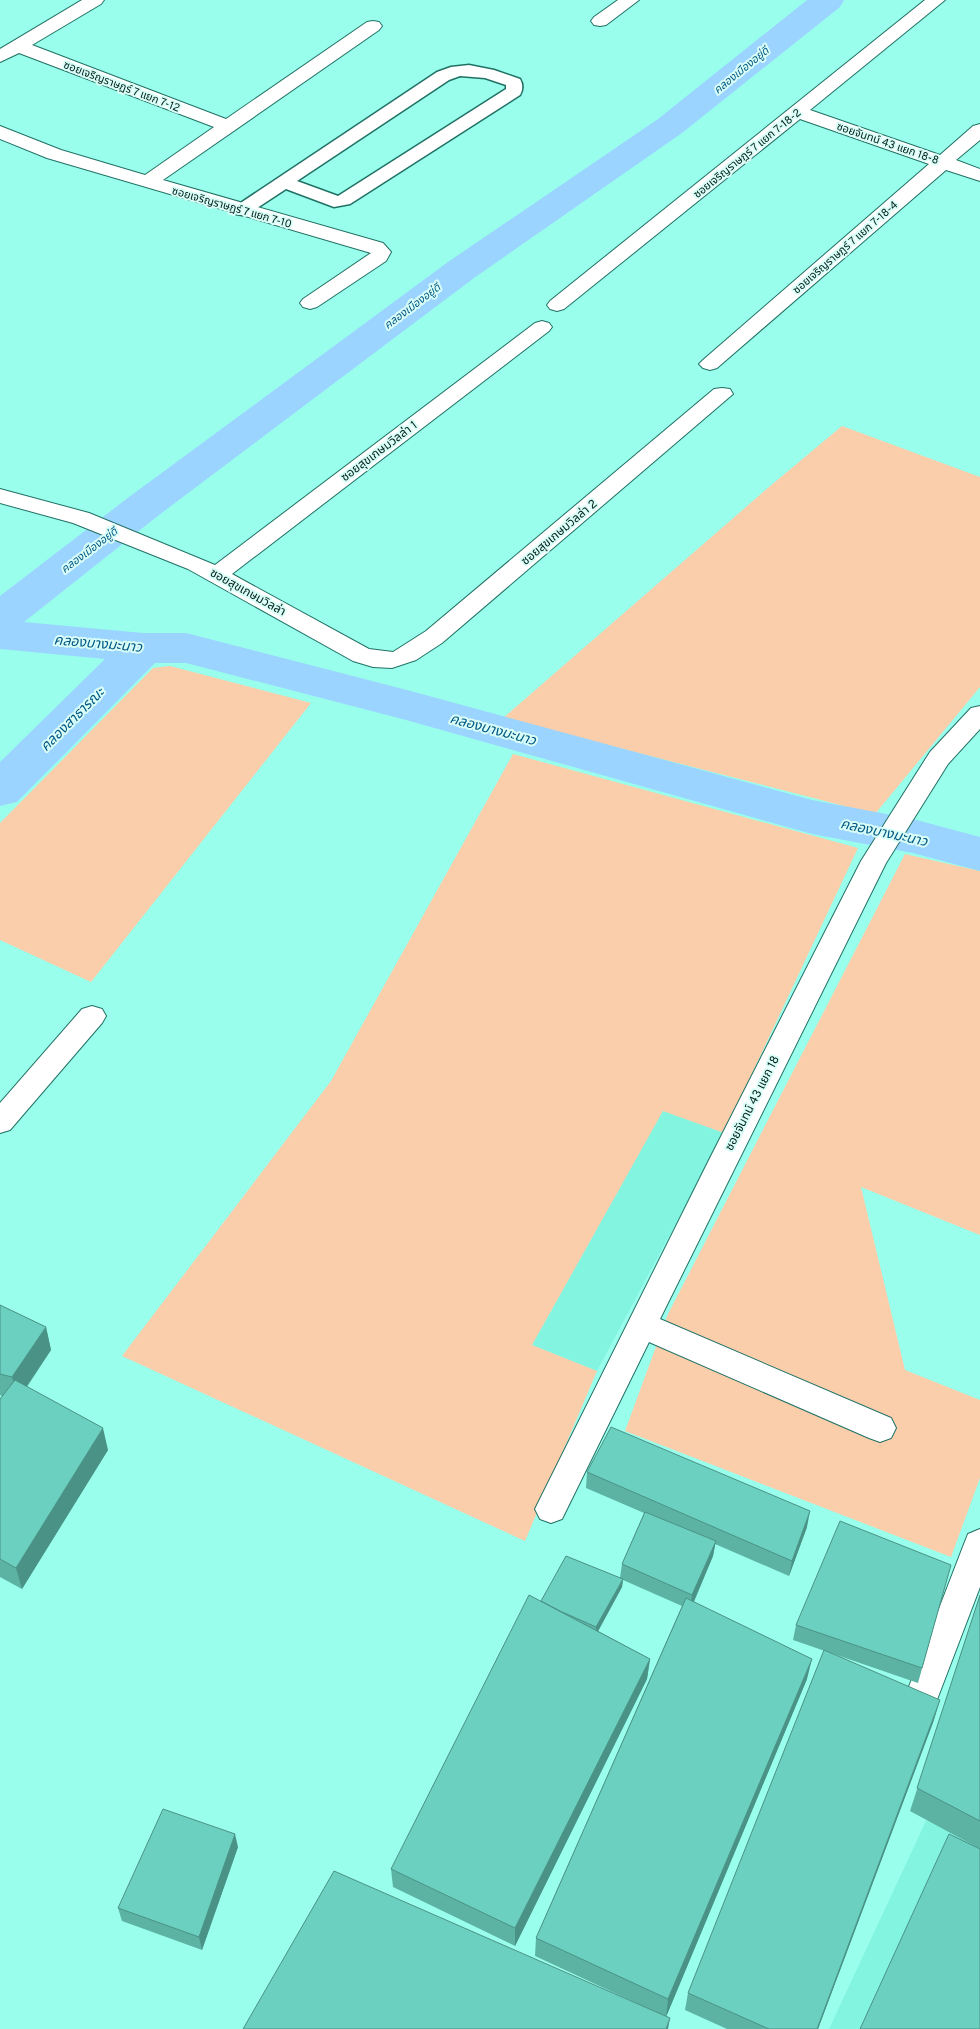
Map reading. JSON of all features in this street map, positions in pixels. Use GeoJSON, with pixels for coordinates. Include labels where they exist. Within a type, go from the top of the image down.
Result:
{"type":"FeatureCollection","features":[{"type":"Feature","properties":{"kind":"street"},"geometry":{"type":"LineString","coordinates":[[0,56],[95,0]]}},
{"type":"Feature","properties":{"kind":"street"},"geometry":{"type":"LineString","coordinates":[[600,21],[630,0]]}},
{"type":"Feature","properties":{"kind":"street","name":"ซอยเจริญราษฎร์ 7 แยก 7-18-2"},"geometry":{"type":"LineString","coordinates":[[557,305],[936,0]]}},
{"type":"Feature","properties":{"kind":"street"},"geometry":{"type":"LineString","coordinates":[[147,182],[374,26]]}},
{"type":"Feature","properties":{"kind":"street","name":"ซอยเจริญราษฎร์ 7 แยก 7-12"},"geometry":{"type":"LineString","coordinates":[[17,46],[227,126]]}},
{"type":"Feature","properties":{"kind":"street","name":"ซอยจันทน์ 43 แยก 18-8"},"geometry":{"type":"LineString","coordinates":[[797,112],[980,175]]}},
{"type":"Feature","properties":{"kind":"street","name":"ซอยเจริญราษฎร์ 7 แยก 7-18-4"},"geometry":{"type":"LineString","coordinates":[[710,364],[980,130]]}},
{"type":"Feature","properties":{"kind":"street","name":"ซอยเจริญราษฎร์ 7 แยก 7-10"},"geometry":{"type":"LineString","coordinates":[[0,132],[54,154],[242,210],[376,247],[381,252],[379,257],[310,303]]}},
{"type":"Feature","properties":{"kind":"street","name":"ซอยสุขเกษมวิลล่า 1"},"geometry":{"type":"LineString","coordinates":[[216,575],[542,327]]}},
{"type":"Feature","properties":{"kind":"street","name":"ซอยสุขเกษมวิลล่า 2"},"geometry":{"type":"LineString","coordinates":[[391,662],[406,656],[434,637],[722,394]]}},
{"type":"Feature","properties":{"kind":"street","name":"ซอยสุขเกษมวิลล่า"},"geometry":{"type":"LineString","coordinates":[[0,496],[80,518],[196,564],[361,655],[376,661],[391,662]]}},
{"type":"Feature","properties":{"kind":"street","name":"ซอยจันทน์ 43 แยก 18"},"geometry":{"type":"LineString","coordinates":[[551,1509],[641,1325],[874,861],[939,758],[980,714]]}},
{"type":"Feature","properties":{"kind":"street"},"geometry":{"type":"LineString","coordinates":[[0,1122],[92,1016]]}},
{"type":"Feature","properties":{"kind":"street"},"geometry":{"type":"LineString","coordinates":[[641,1325],[880,1428]]}},
{"type":"Feature","properties":{"kind":"street"},"geometry":{"type":"LineString","coordinates":[[897,1760],[980,1544]]}},
{"type":"Feature","properties":{"kind":"lane"},"geometry":{"type":"LineString","coordinates":[[242,210],[284,182],[449,72],[460,70],[482,72],[514,83],[514,91],[344,200],[334,202],[284,182]]}},
{"type":"Feature","properties":{"kind":"shaded area"},"geometry":{"type":"Polygon","coordinates":[[[842,426],[980,477],[980,687],[875,814],[503,718],[769,487],[842,426]]]}},
{"type":"Feature","properties":{"kind":"shaded area"},"geometry":{"type":"Polygon","coordinates":[[[170,666],[311,703],[91,982],[0,940],[0,823],[153,668],[170,666]]]}},
{"type":"Feature","properties":{"kind":"shaded area"},"geometry":{"type":"Polygon","coordinates":[[[513,754],[858,848],[724,1133],[663,1111],[532,1345],[597,1371],[525,1541],[122,1356],[331,1081],[513,754]]]}},
{"type":"Feature","properties":{"kind":"shaded area"},"geometry":{"type":"Polygon","coordinates":[[[905,854],[980,871],[980,1235],[861,1187],[905,1370],[980,1400],[980,1478],[951,1557],[625,1431],[668,1314],[905,854]]]}},
{"type":"Feature","properties":{"kind":"shaded area"},"geometry":{"type":"Polygon","coordinates":[[[663,1110],[724,1133],[597,1371],[532,1345],[663,1110]]]}},
{"type":"Feature","properties":{"kind":"shaded area"},"geometry":{"type":"Polygon","coordinates":[[[980,1705],[980,2029],[829,2029],[980,1705]]]}},
{"type":"Feature","properties":{"kind":"building"},"geometry":{"type":"Polygon","coordinates":[[[0,1305],[46,1327],[12,1377],[0,1374],[0,1305]]]}},
{"type":"Feature","properties":{"kind":"building"},"geometry":{"type":"Polygon","coordinates":[[[15,1380],[103,1428],[16,1568],[0,1559],[0,1399],[15,1380]]]}},
{"type":"Feature","properties":{"kind":"building"},"geometry":{"type":"Polygon","coordinates":[[[611,1427],[810,1511],[792,1561],[587,1472],[611,1427]]]}},
{"type":"Feature","properties":{"kind":"building"},"geometry":{"type":"Polygon","coordinates":[[[645,1512],[716,1541],[692,1595],[622,1564],[645,1512]]]}},
{"type":"Feature","properties":{"kind":"building"},"geometry":{"type":"Polygon","coordinates":[[[840,1521],[951,1565],[922,1668],[796,1625],[840,1521]]]}},
{"type":"Feature","properties":{"kind":"building"},"geometry":{"type":"Polygon","coordinates":[[[566,1556],[623,1579],[596,1627],[541,1601],[566,1556]]]}},
{"type":"Feature","properties":{"kind":"building"},"geometry":{"type":"Polygon","coordinates":[[[529,1595],[650,1659],[515,1928],[391,1869],[529,1595]]]}},
{"type":"Feature","properties":{"kind":"building"},"geometry":{"type":"Polygon","coordinates":[[[980,1595],[980,1821],[917,1788],[980,1595]]]}},
{"type":"Feature","properties":{"kind":"building"},"geometry":{"type":"Polygon","coordinates":[[[686,1598],[812,1659],[668,1999],[536,1938],[686,1598]]]}},
{"type":"Feature","properties":{"kind":"building"},"geometry":{"type":"Polygon","coordinates":[[[824,1650],[940,1700],[817,2029],[769,2029],[688,1993],[824,1650]]]}},
{"type":"Feature","properties":{"kind":"building"},"geometry":{"type":"Polygon","coordinates":[[[163,1809],[235,1834],[199,1937],[118,1908],[163,1809]]]}},
{"type":"Feature","properties":{"kind":"building"},"geometry":{"type":"Polygon","coordinates":[[[949,1834],[980,1849],[980,2029],[860,2029],[949,1834]]]}},
{"type":"Feature","properties":{"kind":"building"},"geometry":{"type":"Polygon","coordinates":[[[334,1871],[670,2018],[666,2029],[243,2029],[334,1871]]]}},
{"type":"Feature","properties":{"kind":"waterway","name":"คลองเมืองอยู่ดี"},"geometry":{"type":"LineString","coordinates":[[0,618],[144,506],[461,270],[670,126],[828,0]]}},
{"type":"Feature","properties":{"kind":"waterway","name":"คลองบางมะนาว"},"geometry":{"type":"LineString","coordinates":[[0,634],[143,648]]}},
{"type":"Feature","properties":{"kind":"waterway","name":"คลองสาธารณะ"},"geometry":{"type":"LineString","coordinates":[[0,790],[143,648]]}},
{"type":"Feature","properties":{"kind":"waterway","name":"คลองบางมะนาว"},"geometry":{"type":"LineString","coordinates":[[143,648],[186,648],[407,705],[812,817],[913,836],[980,854]]}}]}
